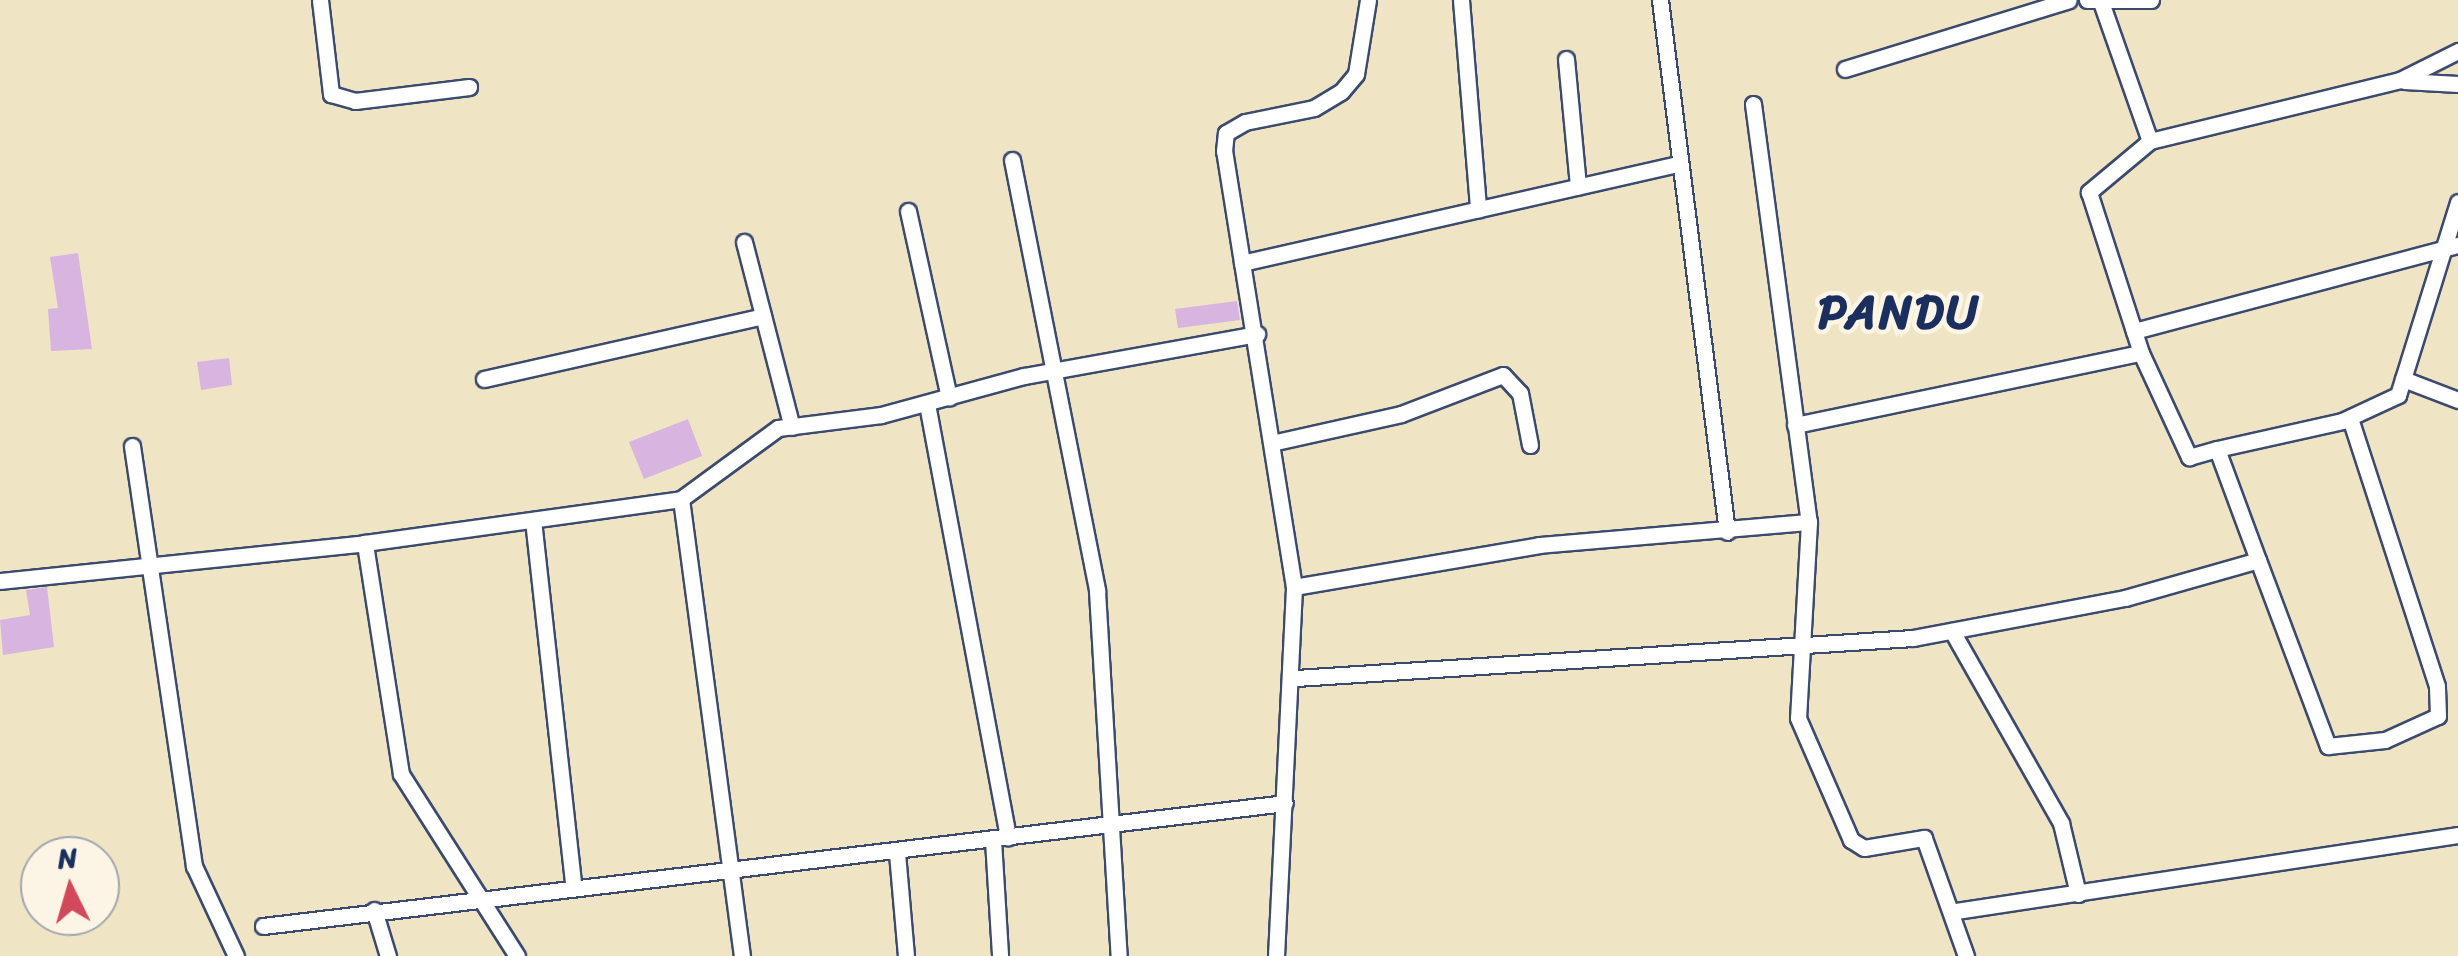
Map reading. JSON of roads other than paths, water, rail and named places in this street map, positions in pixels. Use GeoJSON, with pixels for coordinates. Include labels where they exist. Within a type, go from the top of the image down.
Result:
{"type":"FeatureCollection","features":[{"type":"Feature","properties":{"kind":"street"},"geometry":{"type":"LineString","coordinates":[[320,0],[331,94],[355,101],[469,87]]}},
{"type":"Feature","properties":{"kind":"street"},"geometry":{"type":"LineString","coordinates":[[1276,956],[1296,678],[1294,587],[1276,442],[1242,262],[1226,133],[1341,92],[1356,74],[1368,0]]}},
{"type":"Feature","properties":{"kind":"street"},"geometry":{"type":"LineString","coordinates":[[1461,0],[1478,209]]}},
{"type":"Feature","properties":{"kind":"street"},"geometry":{"type":"LineString","coordinates":[[1660,0],[1677,164],[1711,351],[1728,532]]}},
{"type":"Feature","properties":{"kind":"street"},"geometry":{"type":"LineString","coordinates":[[1846,68],[2069,0]]}},
{"type":"Feature","properties":{"kind":"street"},"geometry":{"type":"LineString","coordinates":[[2150,142],[2094,1],[2151,0]]}},
{"type":"Feature","properties":{"kind":"street"},"geometry":{"type":"LineString","coordinates":[[2458,51],[2400,80],[2150,142],[2089,192],[2141,353],[2189,457],[2350,418],[2398,394],[2452,243],[2458,202]]}},
{"type":"Feature","properties":{"kind":"street"},"geometry":{"type":"LineString","coordinates":[[1566,59],[1578,186]]}},
{"type":"Feature","properties":{"kind":"street"},"geometry":{"type":"LineString","coordinates":[[2400,80],[2458,84]]}},
{"type":"Feature","properties":{"kind":"street"},"geometry":{"type":"LineString","coordinates":[[1754,104],[1809,522],[1806,646],[1798,718],[1852,840],[1864,848],[1924,838],[1956,910],[1966,956]]}},
{"type":"Feature","properties":{"kind":"street"},"geometry":{"type":"LineString","coordinates":[[1012,160],[1059,370],[1097,590],[1119,956]]}},
{"type":"Feature","properties":{"kind":"street"},"geometry":{"type":"LineString","coordinates":[[1242,262],[1677,164]]}},
{"type":"Feature","properties":{"kind":"street"},"geometry":{"type":"LineString","coordinates":[[908,211],[949,398]]}},
{"type":"Feature","properties":{"kind":"street"},"geometry":{"type":"LineString","coordinates":[[744,242],[792,427]]}},
{"type":"Feature","properties":{"kind":"street"},"geometry":{"type":"LineString","coordinates":[[2134,331],[2452,243]]}},
{"type":"Feature","properties":{"kind":"street"},"geometry":{"type":"LineString","coordinates":[[484,379],[763,316]]}},
{"type":"Feature","properties":{"kind":"street"},"geometry":{"type":"LineString","coordinates":[[0,582],[148,560],[364,543],[681,499],[792,427],[927,404],[1059,370],[1256,334]]}},
{"type":"Feature","properties":{"kind":"street"},"geometry":{"type":"LineString","coordinates":[[1795,425],[2141,353]]}},
{"type":"Feature","properties":{"kind":"street"},"geometry":{"type":"LineString","coordinates":[[1276,442],[1401,414],[1503,375],[1520,393],[1530,445]]}},
{"type":"Feature","properties":{"kind":"street"},"geometry":{"type":"LineString","coordinates":[[2403,379],[2458,400]]}},
{"type":"Feature","properties":{"kind":"street"},"geometry":{"type":"LineString","coordinates":[[927,404],[1000,839],[1000,956]]}},
{"type":"Feature","properties":{"kind":"street"},"geometry":{"type":"LineString","coordinates":[[2217,448],[2328,746],[2385,740],[2438,716],[2437,686],[2350,418]]}},
{"type":"Feature","properties":{"kind":"street"},"geometry":{"type":"LineString","coordinates":[[132,446],[194,866],[236,956]]}},
{"type":"Feature","properties":{"kind":"street"},"geometry":{"type":"LineString","coordinates":[[681,499],[734,873],[742,956]]}},
{"type":"Feature","properties":{"kind":"street"},"geometry":{"type":"LineString","coordinates":[[533,520],[573,884]]}},
{"type":"Feature","properties":{"kind":"street"},"geometry":{"type":"LineString","coordinates":[[1294,587],[1539,545],[1728,532],[1809,522]]}},
{"type":"Feature","properties":{"kind":"street"},"geometry":{"type":"LineString","coordinates":[[364,543],[401,774],[517,956]]}},
{"type":"Feature","properties":{"kind":"street"},"geometry":{"type":"LineString","coordinates":[[1296,678],[1806,646],[1952,632],[2258,560]]}},
{"type":"Feature","properties":{"kind":"street"},"geometry":{"type":"LineString","coordinates":[[1952,632],[2060,822],[2078,894]]}},
{"type":"Feature","properties":{"kind":"street"},"geometry":{"type":"LineString","coordinates":[[263,926],[481,894],[734,873],[1285,803]]}},
{"type":"Feature","properties":{"kind":"street"},"geometry":{"type":"LineString","coordinates":[[1956,910],[2458,835]]}},
{"type":"Feature","properties":{"kind":"street"},"geometry":{"type":"LineString","coordinates":[[898,853],[906,956]]}},
{"type":"Feature","properties":{"kind":"street"},"geometry":{"type":"LineString","coordinates":[[374,910],[388,956]]}},
{"type":"Feature","properties":{"kind":"district","name":"PANDU"},"geometry":{"type":"Point","coordinates":[1899,312]}}]}
